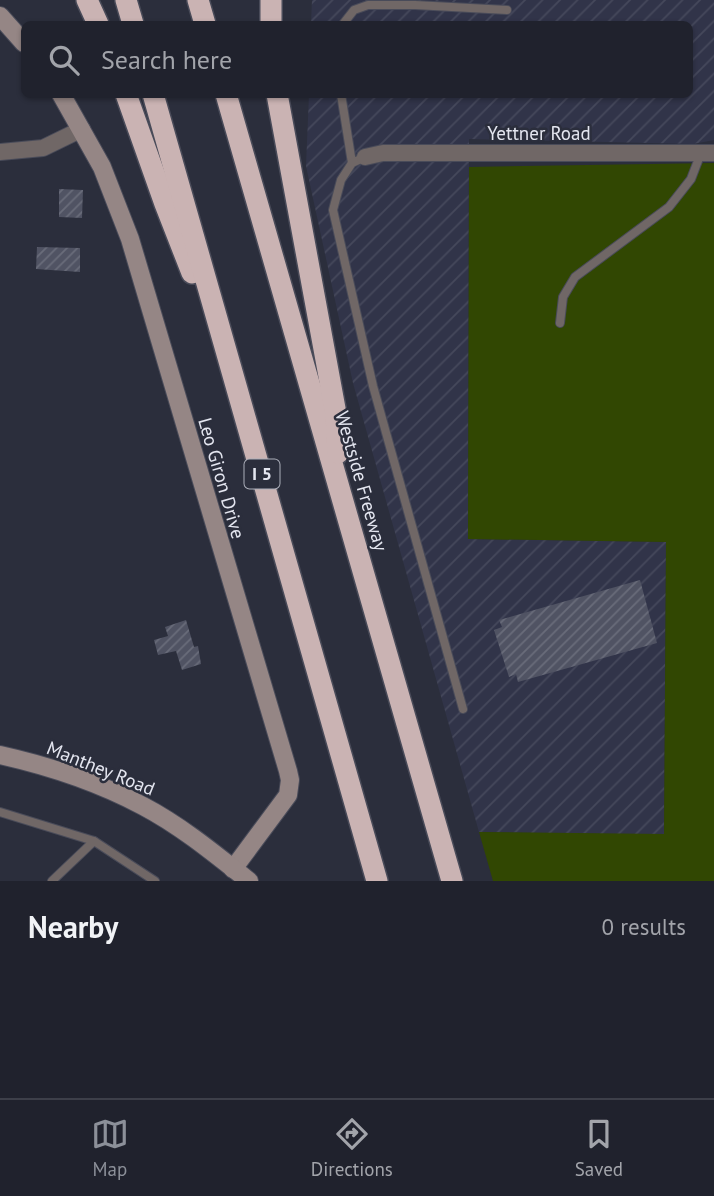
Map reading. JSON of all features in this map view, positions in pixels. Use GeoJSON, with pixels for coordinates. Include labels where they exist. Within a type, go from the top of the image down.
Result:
{"type":"FeatureCollection","features":[{"type":"Feature","properties":{"kind":"highway"},"geometry":{"type":"LineString","coordinates":[[87,0],[97,21]]}},
{"type":"Feature","properties":{"kind":"highway"},"geometry":{"type":"LineString","coordinates":[[126,0],[132,21]]}},
{"type":"Feature","properties":{"kind":"highway"},"geometry":{"type":"LineString","coordinates":[[198,0],[204,21]]}},
{"type":"Feature","properties":{"kind":"highway"},"geometry":{"type":"LineString","coordinates":[[271,0],[271,21]]}},
{"type":"Feature","properties":{"kind":"highway"},"geometry":{"type":"LineString","coordinates":[[127,98],[165,204],[235,379]]}},
{"type":"Feature","properties":{"kind":"highway","name":"I 5"},"geometry":{"type":"LineString","coordinates":[[154,98],[377,881]]}},
{"type":"Feature","properties":{"kind":"highway","name":"Westside Freeway"},"geometry":{"type":"LineString","coordinates":[[227,98],[452,881]]}},
{"type":"Feature","properties":{"kind":"highway"},"geometry":{"type":"LineString","coordinates":[[278,98],[336,414],[341,490]]}},
{"type":"Feature","properties":{"kind":"street"},"geometry":{"type":"LineString","coordinates":[[0,16],[21,40]]}},
{"type":"Feature","properties":{"kind":"street","name":"Leo Giron Drive"},"geometry":{"type":"LineString","coordinates":[[63,98],[102,167],[130,239],[288,771],[288,794],[233,869]]}},
{"type":"Feature","properties":{"kind":"street"},"geometry":{"type":"LineString","coordinates":[[0,152],[43,148],[82,129]]}},
{"type":"Feature","properties":{"kind":"street","name":"Yettner Road"},"geometry":{"type":"LineString","coordinates":[[359,160],[383,153],[708,153]]}},
{"type":"Feature","properties":{"kind":"street","name":"Manthey Road"},"geometry":{"type":"LineString","coordinates":[[0,755],[73,775],[144,806],[249,881]]}},
{"type":"Feature","properties":{"kind":"lane"},"geometry":{"type":"LineString","coordinates":[[345,21],[354,10],[368,5],[507,10]]}},
{"type":"Feature","properties":{"kind":"lane"},"geometry":{"type":"LineString","coordinates":[[342,98],[359,160],[341,180],[333,210],[373,386],[463,709]]}},
{"type":"Feature","properties":{"kind":"lane"},"geometry":{"type":"LineString","coordinates":[[560,323],[563,298],[575,277],[669,207],[708,153]]}},
{"type":"Feature","properties":{"kind":"lane"},"geometry":{"type":"LineString","coordinates":[[0,812],[94,841],[155,881]]}},
{"type":"Feature","properties":{"kind":"lane"},"geometry":{"type":"LineString","coordinates":[[52,881],[94,841]]}},
{"type":"Feature","properties":{"kind":"shaded area"},"geometry":{"type":"Polygon","coordinates":[[[312,0],[714,0],[714,140],[693,144],[469,139],[468,539],[666,542],[664,835],[479,832],[353,383],[306,166],[309,98],[693,98],[693,21],[311,21],[312,0]]]}},
{"type":"Feature","properties":{"kind":"green space"},"geometry":{"type":"Polygon","coordinates":[[[714,163],[714,881],[493,881],[479,832],[664,834],[666,542],[468,539],[469,167],[714,163]]]}},
{"type":"Feature","properties":{"kind":"building"},"geometry":{"type":"Polygon","coordinates":[[[59,189],[83,190],[82,218],[59,217],[59,189]]]}},
{"type":"Feature","properties":{"kind":"building"},"geometry":{"type":"Polygon","coordinates":[[[37,247],[80,248],[80,272],[36,269],[37,247]]]}},
{"type":"Feature","properties":{"kind":"building"},"geometry":{"type":"Polygon","coordinates":[[[640,580],[657,643],[518,682],[516,674],[509,677],[494,630],[502,627],[499,620],[640,580]]]}},
{"type":"Feature","properties":{"kind":"building"},"geometry":{"type":"Polygon","coordinates":[[[186,620],[194,647],[198,646],[201,664],[182,670],[176,651],[158,655],[154,640],[168,636],[165,627],[186,620]]]}}]}
